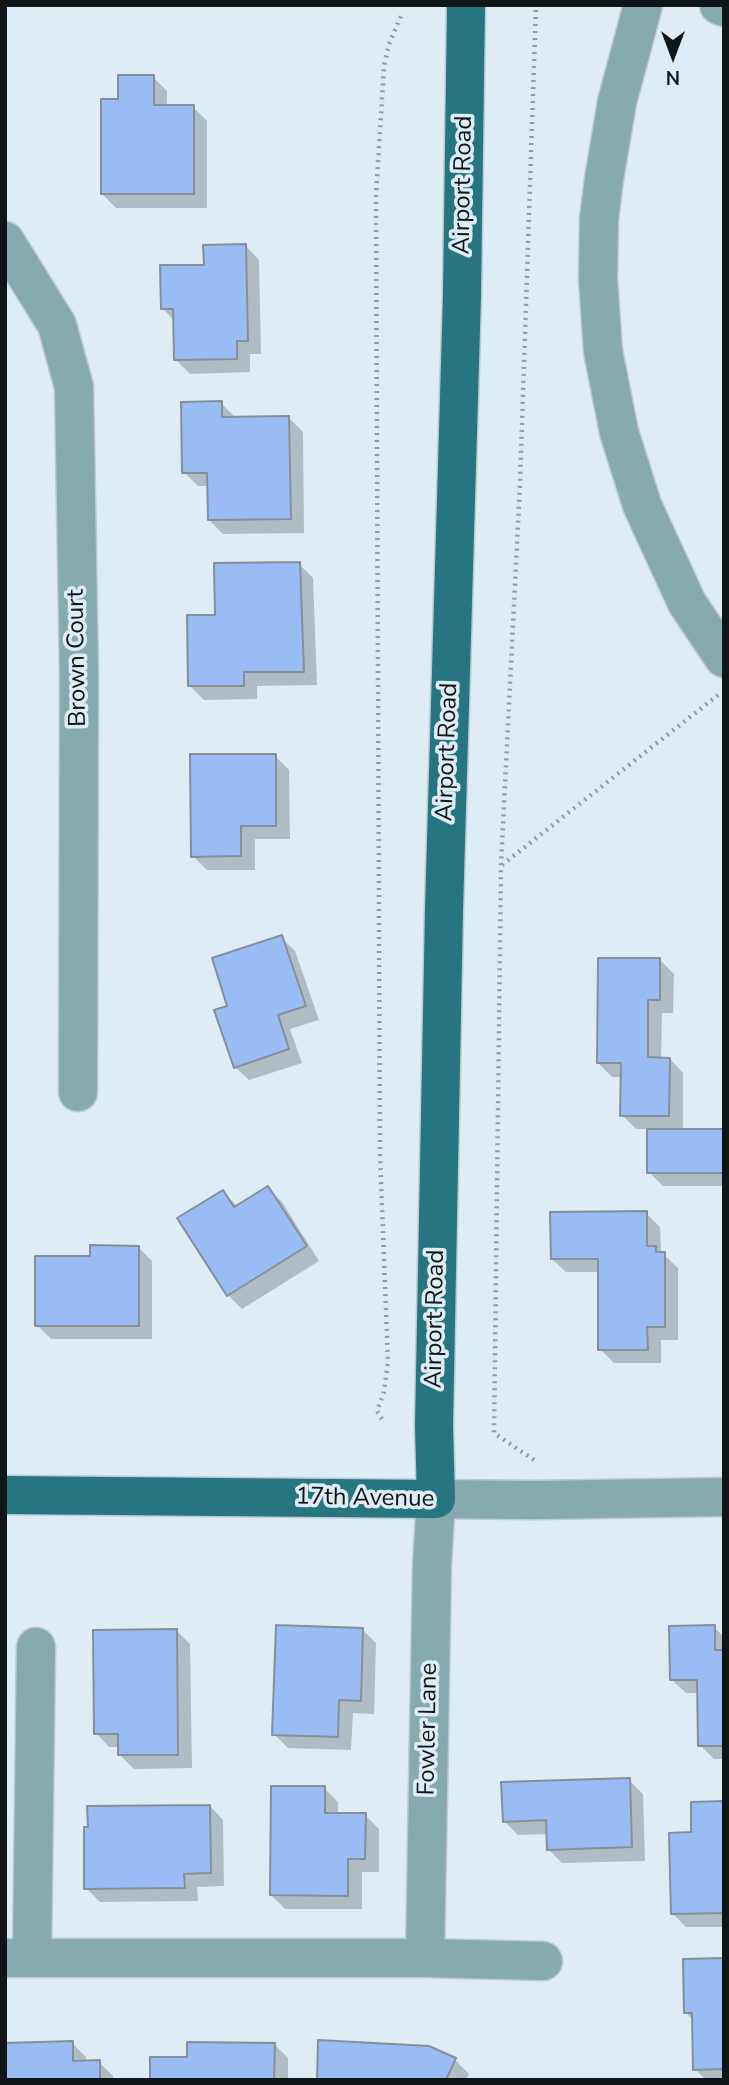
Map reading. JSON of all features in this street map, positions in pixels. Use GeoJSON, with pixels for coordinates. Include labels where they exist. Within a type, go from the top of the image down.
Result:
{"type":"FeatureCollection","features":[{"type":"Feature","properties":{"kind":"main road","name":"Airport Road"},"geometry":{"type":"LineString","coordinates":[[436,1499],[434,1413],[444,879],[462,295],[466,5]]}},
{"type":"Feature","properties":{"kind":"main road","name":"17th Avenue"},"geometry":{"type":"LineString","coordinates":[[5,1495],[436,1499]]}},
{"type":"Feature","properties":{"kind":"street"},"geometry":{"type":"LineString","coordinates":[[643,5],[617,102],[599,219],[597,279],[603,351],[619,432],[642,505],[687,603],[724,658]]}},
{"type":"Feature","properties":{"kind":"street","name":"Brown Court"},"geometry":{"type":"LineString","coordinates":[[5,241],[57,325],[74,387],[79,674],[78,1092]]}},
{"type":"Feature","properties":{"kind":"street","name":"17th Avenue"},"geometry":{"type":"LineString","coordinates":[[436,1499],[724,1497]]}},
{"type":"Feature","properties":{"kind":"street","name":"Fowler Lane"},"geometry":{"type":"LineString","coordinates":[[425,1958],[432,1565],[436,1499]]}},
{"type":"Feature","properties":{"kind":"street"},"geometry":{"type":"LineString","coordinates":[[36,1647],[19,1958],[425,1958],[543,1961]]}},
{"type":"Feature","properties":{"kind":"path"},"geometry":{"type":"LineString","coordinates":[[534,1460],[494,1433],[501,865],[520,484],[537,5]]}},
{"type":"Feature","properties":{"kind":"path"},"geometry":{"type":"LineString","coordinates":[[382,1419],[377,1411],[384,1392],[388,1361],[380,1156],[376,196],[384,66],[389,44],[401,16]]}},
{"type":"Feature","properties":{"kind":"path"},"geometry":{"type":"LineString","coordinates":[[501,865],[724,690]]}},
{"type":"Feature","properties":{"kind":"building"},"geometry":{"type":"Polygon","coordinates":[[[118,75],[154,75],[154,105],[194,105],[194,194],[101,194],[101,99],[118,99],[118,75]]]}},
{"type":"Feature","properties":{"kind":"building"},"geometry":{"type":"Polygon","coordinates":[[[246,244],[248,341],[237,341],[237,359],[174,360],[173,309],[161,309],[160,265],[204,265],[203,245],[246,244]]]}},
{"type":"Feature","properties":{"kind":"building"},"geometry":{"type":"Polygon","coordinates":[[[222,401],[222,417],[289,416],[291,519],[208,520],[207,473],[182,473],[181,402],[222,401]]]}},
{"type":"Feature","properties":{"kind":"building"},"geometry":{"type":"Polygon","coordinates":[[[300,562],[304,672],[244,672],[244,686],[188,686],[187,615],[215,615],[214,563],[300,562]]]}},
{"type":"Feature","properties":{"kind":"building"},"geometry":{"type":"Polygon","coordinates":[[[190,754],[276,754],[276,826],[241,826],[241,856],[191,857],[190,754]]]}},
{"type":"Feature","properties":{"kind":"building"},"geometry":{"type":"Polygon","coordinates":[[[282,935],[306,1006],[278,1015],[289,1049],[234,1068],[214,1010],[227,1006],[212,958],[282,935]]]}},
{"type":"Feature","properties":{"kind":"building"},"geometry":{"type":"Polygon","coordinates":[[[598,958],[660,958],[660,1000],[648,1000],[648,1057],[670,1058],[669,1116],[620,1116],[621,1063],[597,1063],[598,958]]]}},
{"type":"Feature","properties":{"kind":"building"},"geometry":{"type":"Polygon","coordinates":[[[647,1129],[724,1129],[724,1173],[647,1173],[647,1129]]]}},
{"type":"Feature","properties":{"kind":"building"},"geometry":{"type":"Polygon","coordinates":[[[268,1186],[307,1246],[227,1296],[177,1218],[223,1190],[234,1207],[268,1186]]]}},
{"type":"Feature","properties":{"kind":"building"},"geometry":{"type":"Polygon","coordinates":[[[647,1211],[647,1246],[656,1246],[656,1252],[665,1252],[665,1327],[647,1327],[648,1350],[598,1350],[598,1259],[551,1259],[550,1212],[647,1211]]]}},
{"type":"Feature","properties":{"kind":"building"},"geometry":{"type":"Polygon","coordinates":[[[90,1245],[139,1246],[139,1326],[35,1326],[35,1256],[90,1256],[90,1245]]]}},
{"type":"Feature","properties":{"kind":"building"},"geometry":{"type":"Polygon","coordinates":[[[276,1625],[363,1628],[361,1701],[339,1700],[338,1737],[272,1735],[276,1625]]]}},
{"type":"Feature","properties":{"kind":"building"},"geometry":{"type":"Polygon","coordinates":[[[715,1625],[715,1650],[724,1650],[724,1746],[698,1746],[697,1680],[670,1680],[669,1626],[715,1625]]]}},
{"type":"Feature","properties":{"kind":"building"},"geometry":{"type":"Polygon","coordinates":[[[177,1629],[178,1755],[118,1755],[118,1734],[94,1734],[93,1630],[177,1629]]]}},
{"type":"Feature","properties":{"kind":"building"},"geometry":{"type":"Polygon","coordinates":[[[630,1778],[632,1847],[547,1850],[546,1820],[503,1822],[501,1782],[630,1778]]]}},
{"type":"Feature","properties":{"kind":"building"},"geometry":{"type":"Polygon","coordinates":[[[271,1786],[325,1786],[325,1813],[366,1813],[365,1859],[348,1859],[348,1896],[270,1895],[271,1786]]]}},
{"type":"Feature","properties":{"kind":"building"},"geometry":{"type":"Polygon","coordinates":[[[724,1801],[724,1913],[671,1914],[669,1833],[691,1832],[691,1802],[724,1801]]]}},
{"type":"Feature","properties":{"kind":"building"},"geometry":{"type":"Polygon","coordinates":[[[210,1805],[211,1873],[184,1874],[185,1888],[84,1889],[84,1827],[88,1827],[87,1806],[210,1805]]]}},
{"type":"Feature","properties":{"kind":"building"},"geometry":{"type":"Polygon","coordinates":[[[724,1958],[724,2069],[693,2070],[692,2013],[684,2013],[683,1959],[724,1958]]]}},
{"type":"Feature","properties":{"kind":"building"},"geometry":{"type":"Polygon","coordinates":[[[318,2040],[429,2046],[456,2058],[446,2080],[317,2080],[318,2040]]]}},
{"type":"Feature","properties":{"kind":"building"},"geometry":{"type":"Polygon","coordinates":[[[73,2041],[73,2061],[100,2060],[100,2080],[5,2080],[5,2043],[73,2041]]]}},
{"type":"Feature","properties":{"kind":"building"},"geometry":{"type":"Polygon","coordinates":[[[187,2042],[275,2043],[274,2080],[150,2080],[150,2057],[187,2057],[187,2042]]]}}]}
